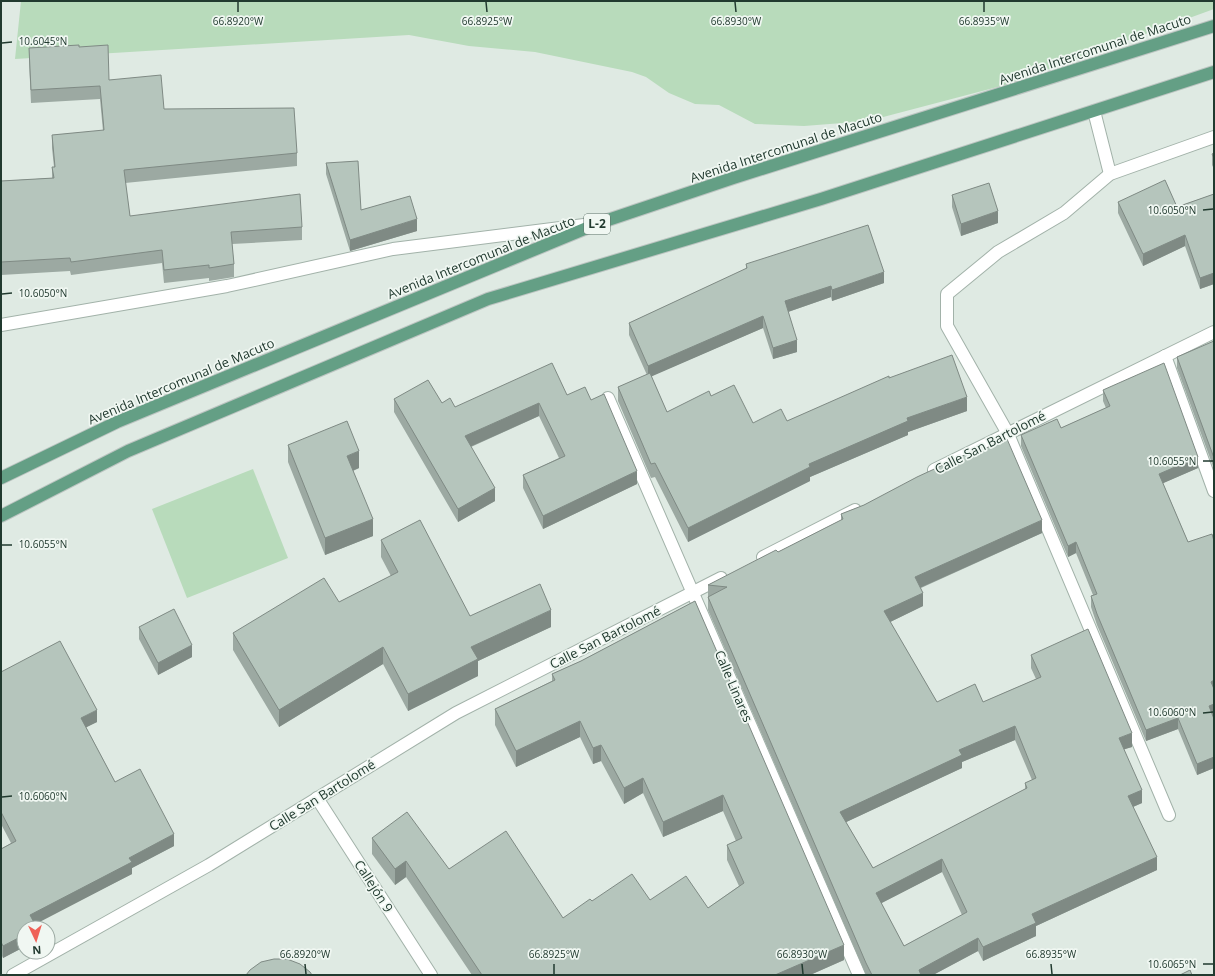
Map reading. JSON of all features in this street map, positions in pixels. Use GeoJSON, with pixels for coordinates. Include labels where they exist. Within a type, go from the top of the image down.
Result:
{"type":"FeatureCollection","features":[{"type":"Feature","properties":{"kind":"main road","name":"Avenida Intercomunal de Macuto"},"geometry":{"type":"LineString","coordinates":[[1,478],[117,422],[599,223],[733,178],[1214,26]]}},
{"type":"Feature","properties":{"kind":"main road"},"geometry":{"type":"LineString","coordinates":[[1,516],[128,451],[488,299],[821,199],[1214,72]]}},
{"type":"Feature","properties":{"kind":"street"},"geometry":{"type":"LineString","coordinates":[[1094,111],[1110,174]]}},
{"type":"Feature","properties":{"kind":"street"},"geometry":{"type":"LineString","coordinates":[[1169,815],[1007,432],[947,326],[947,294],[998,252],[1064,213],[1110,174],[1214,137]]}},
{"type":"Feature","properties":{"kind":"street"},"geometry":{"type":"LineString","coordinates":[[1,325],[227,286],[393,249],[599,223]]}},
{"type":"Feature","properties":{"kind":"street","name":"Calle San Bartolomé"},"geometry":{"type":"LineString","coordinates":[[924,475],[1007,432],[1214,332]]}},
{"type":"Feature","properties":{"kind":"street"},"geometry":{"type":"LineString","coordinates":[[1165,356],[1214,491]]}},
{"type":"Feature","properties":{"kind":"street","name":"Calle Linares"},"geometry":{"type":"LineString","coordinates":[[608,398],[859,975]]}},
{"type":"Feature","properties":{"kind":"street"},"geometry":{"type":"LineString","coordinates":[[749,564],[868,503]]}},
{"type":"Feature","properties":{"kind":"street","name":"Calle San Bartolomé"},"geometry":{"type":"LineString","coordinates":[[13,975],[210,865],[456,713],[735,571]]}},
{"type":"Feature","properties":{"kind":"street","name":"Callejón 9"},"geometry":{"type":"LineString","coordinates":[[317,798],[431,975]]}},
{"type":"Feature","properties":{"kind":"green space"},"geometry":{"type":"Polygon","coordinates":[[[21,1],[1214,1],[1214,9],[1005,85],[868,121],[804,126],[755,124],[719,105],[695,104],[669,93],[646,77],[632,72],[535,52],[469,46],[409,35],[15,59],[21,1]]]}},
{"type":"Feature","properties":{"kind":"green space"},"geometry":{"type":"Polygon","coordinates":[[[253,469],[288,558],[187,598],[152,509],[253,469]]]}},
{"type":"Feature","properties":{"kind":"building"},"geometry":{"type":"Polygon","coordinates":[[[79,45],[79,47],[108,45],[109,80],[161,75],[164,109],[294,108],[297,153],[124,170],[130,216],[300,194],[302,227],[231,232],[234,264],[209,268],[209,265],[164,270],[162,250],[71,262],[70,258],[1,262],[1,181],[54,178],[52,167],[55,167],[52,135],[104,130],[100,86],[31,90],[29,48],[79,45]]]}},
{"type":"Feature","properties":{"kind":"building"},"geometry":{"type":"Polygon","coordinates":[[[358,161],[361,210],[410,196],[417,219],[350,240],[326,163],[358,161]]]}},
{"type":"Feature","properties":{"kind":"building"},"geometry":{"type":"Polygon","coordinates":[[[1165,180],[1177,207],[1214,194],[1214,273],[1200,278],[1185,235],[1143,254],[1118,202],[1165,180]]]}},
{"type":"Feature","properties":{"kind":"building"},"geometry":{"type":"Polygon","coordinates":[[[989,183],[998,211],[961,224],[952,195],[989,183]]]}},
{"type":"Feature","properties":{"kind":"building"},"geometry":{"type":"Polygon","coordinates":[[[868,225],[884,272],[832,290],[831,286],[785,301],[797,340],[773,348],[763,316],[648,366],[629,323],[747,268],[746,264],[868,225]]]}},
{"type":"Feature","properties":{"kind":"building"},"geometry":{"type":"Polygon","coordinates":[[[1214,341],[1214,458],[1177,357],[1214,341]]]}},
{"type":"Feature","properties":{"kind":"building"},"geometry":{"type":"Polygon","coordinates":[[[952,355],[967,397],[907,418],[908,421],[809,464],[810,467],[688,528],[655,463],[651,464],[618,387],[650,373],[667,412],[709,391],[711,396],[734,385],[753,423],[781,409],[787,421],[889,376],[889,378],[952,355]]]}},
{"type":"Feature","properties":{"kind":"building"},"geometry":{"type":"Polygon","coordinates":[[[552,363],[567,395],[585,387],[591,400],[604,394],[637,471],[543,516],[523,475],[565,456],[539,403],[465,436],[495,488],[458,509],[394,399],[428,380],[442,403],[450,398],[455,407],[552,363]]]}},
{"type":"Feature","properties":{"kind":"building"},"geometry":{"type":"Polygon","coordinates":[[[1164,363],[1198,457],[1159,474],[1188,542],[1212,534],[1214,541],[1214,680],[1211,682],[1214,689],[1214,704],[1209,706],[1214,719],[1214,757],[1197,764],[1178,718],[1146,730],[1097,614],[1091,596],[1097,594],[1076,542],[1068,546],[1021,435],[1057,419],[1061,428],[1110,406],[1103,390],[1164,363]]]}},
{"type":"Feature","properties":{"kind":"building"},"geometry":{"type":"Polygon","coordinates":[[[347,421],[359,451],[347,456],[373,519],[325,538],[288,445],[347,421]]]}},
{"type":"Feature","properties":{"kind":"building"},"geometry":{"type":"Polygon","coordinates":[[[1007,439],[1042,520],[915,577],[923,593],[884,611],[937,702],[975,684],[983,702],[1041,677],[1031,655],[1088,629],[1132,733],[1119,738],[1142,790],[1128,796],[1157,857],[1032,914],[1036,923],[983,947],[978,938],[919,970],[921,975],[872,975],[708,597],[727,587],[708,585],[776,550],[778,552],[843,519],[841,514],[864,505],[917,477],[984,446],[986,448],[1007,439]],[[1015,726],[959,750],[962,755],[840,812],[873,868],[1027,788],[1025,783],[1036,778],[1015,726]],[[942,859],[876,893],[904,946],[967,912],[942,859]]]}},
{"type":"Feature","properties":{"kind":"building"},"geometry":{"type":"Polygon","coordinates":[[[420,520],[470,616],[540,584],[551,610],[471,647],[478,659],[408,694],[383,647],[279,710],[233,633],[324,578],[339,602],[398,572],[381,540],[420,520]]]}},
{"type":"Feature","properties":{"kind":"building"},"geometry":{"type":"Polygon","coordinates":[[[695,601],[844,945],[775,975],[482,975],[406,861],[395,869],[372,838],[407,812],[449,869],[506,831],[563,918],[590,899],[592,901],[632,874],[650,900],[686,876],[708,908],[744,883],[727,845],[742,838],[723,795],[663,822],[643,778],[624,788],[601,745],[593,748],[580,721],[516,751],[495,709],[555,680],[552,674],[581,661],[695,601]]]}},
{"type":"Feature","properties":{"kind":"building"},"geometry":{"type":"Polygon","coordinates":[[[174,609],[192,645],[158,663],[139,627],[174,609]]]}},
{"type":"Feature","properties":{"kind":"building"},"geometry":{"type":"Polygon","coordinates":[[[60,641],[97,710],[81,718],[115,782],[140,769],[174,834],[129,858],[132,862],[30,915],[33,920],[16,920],[16,939],[3,946],[1,942],[1,849],[16,841],[1,812],[1,672],[60,641]]]}},
{"type":"Feature","properties":{"kind":"building"},"geometry":{"type":"Polygon","coordinates":[[[274,959],[287,959],[300,964],[312,975],[246,975],[261,962],[274,959]]]}},
{"type":"Feature","properties":{"kind":"building"},"geometry":{"type":"Polygon","coordinates":[[[1190,970],[1192,975],[1180,975],[1190,970]]]}}]}
